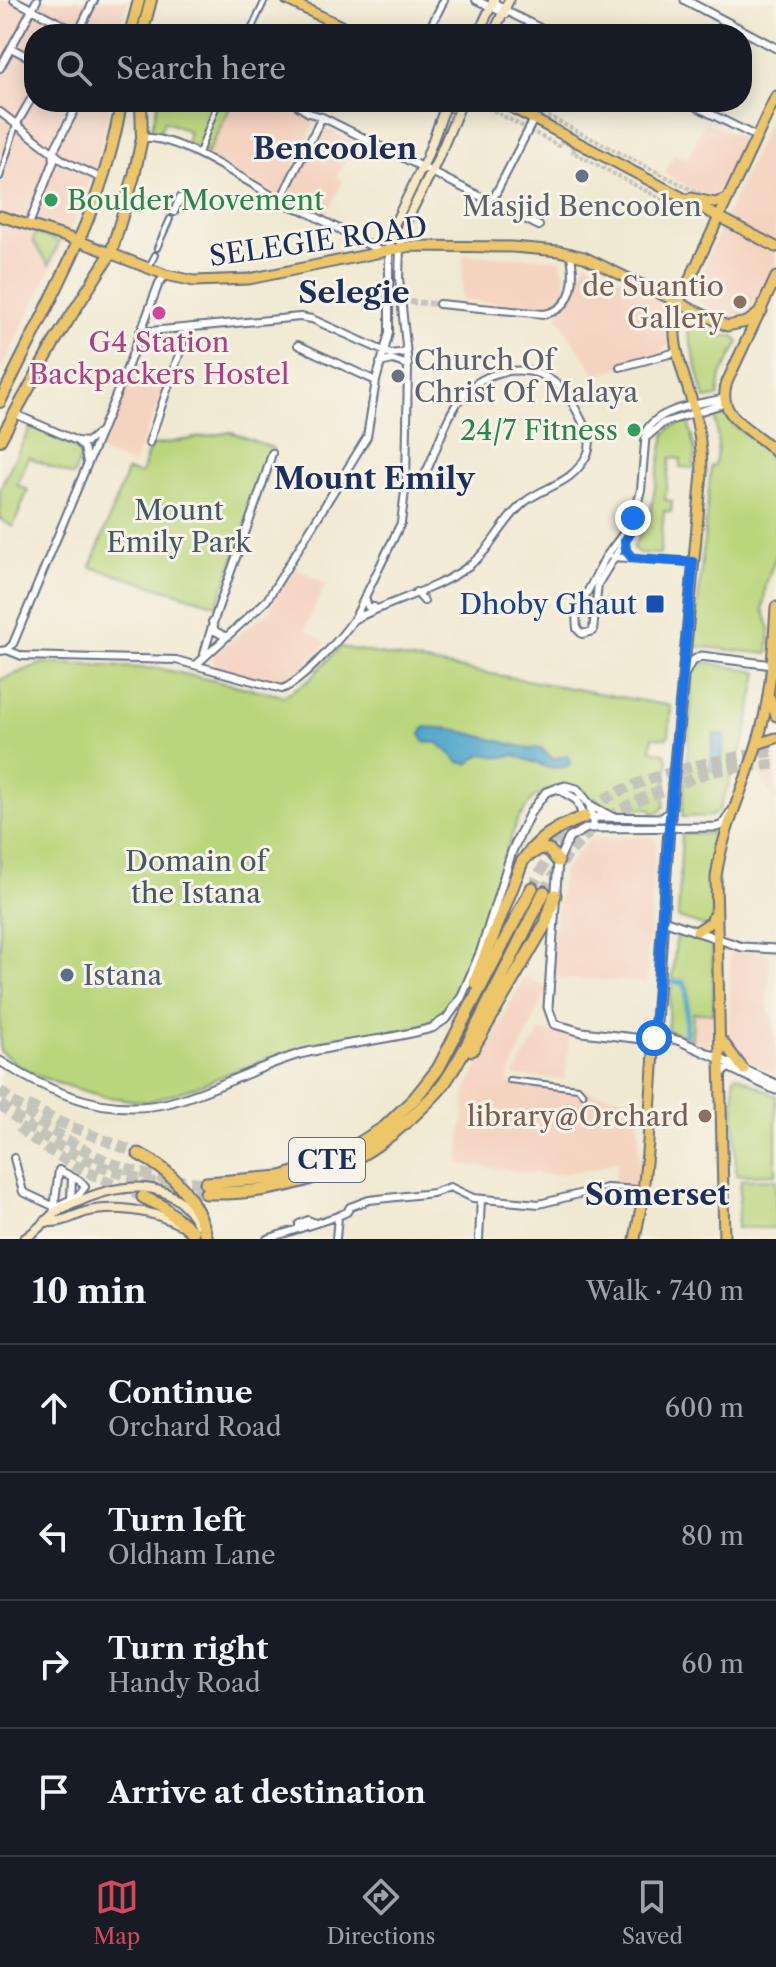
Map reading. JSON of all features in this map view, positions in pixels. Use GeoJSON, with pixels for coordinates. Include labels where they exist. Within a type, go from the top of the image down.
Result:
{"type":"FeatureCollection","features":[{"type":"Feature","properties":{"kind":"highway"},"geometry":{"type":"LineString","coordinates":[[145,24],[151,0]]}},
{"type":"Feature","properties":{"kind":"highway"},"geometry":{"type":"LineString","coordinates":[[133,24],[139,4]]}},
{"type":"Feature","properties":{"kind":"highway"},"geometry":{"type":"LineString","coordinates":[[1,396],[79,241],[103,179],[119,112]]}},
{"type":"Feature","properties":{"kind":"highway"},"geometry":{"type":"LineString","coordinates":[[0,440],[55,341],[111,253],[142,138],[141,112]]}},
{"type":"Feature","properties":{"kind":"highway"},"geometry":{"type":"LineString","coordinates":[[473,998],[474,985],[522,862],[532,847],[553,830],[589,822]]}},
{"type":"Feature","properties":{"kind":"highway"},"geometry":{"type":"LineString","coordinates":[[522,862],[540,848],[549,850],[558,861]]}},
{"type":"Feature","properties":{"kind":"highway","name":"CTE"},"geometry":{"type":"LineString","coordinates":[[544,892],[444,1084],[392,1136],[340,1167],[282,1188],[256,1192],[206,1188],[281,1177],[310,1168],[347,1151],[385,1127],[415,1098],[438,1069],[473,998],[544,892]]}},
{"type":"Feature","properties":{"kind":"highway"},"geometry":{"type":"LineString","coordinates":[[139,1154],[159,1165],[176,1180],[199,1215],[206,1239]]}},
{"type":"Feature","properties":{"kind":"highway"},"geometry":{"type":"LineString","coordinates":[[143,1197],[162,1206],[196,1236]]}},
{"type":"Feature","properties":{"kind":"main road"},"geometry":{"type":"LineString","coordinates":[[287,0],[337,24]]}},
{"type":"Feature","properties":{"kind":"main road"},"geometry":{"type":"LineString","coordinates":[[482,24],[492,2]]}},
{"type":"Feature","properties":{"kind":"main road"},"geometry":{"type":"LineString","coordinates":[[635,1239],[645,1170],[669,828],[702,457],[694,409],[674,334],[679,302],[776,96]]}},
{"type":"Feature","properties":{"kind":"main road"},"geometry":{"type":"LineString","coordinates":[[384,250],[443,112]]}},
{"type":"Feature","properties":{"kind":"main road"},"geometry":{"type":"LineString","coordinates":[[400,247],[407,220],[458,112]]}},
{"type":"Feature","properties":{"kind":"main road"},"geometry":{"type":"LineString","coordinates":[[520,112],[776,247]]}},
{"type":"Feature","properties":{"kind":"main road"},"geometry":{"type":"LineString","coordinates":[[684,198],[715,203],[727,199]]}},
{"type":"Feature","properties":{"kind":"main road","name":"SELEGIE ROAD"},"geometry":{"type":"LineString","coordinates":[[0,216],[30,223],[166,275],[194,281],[227,282],[400,247],[487,246],[570,252],[727,326],[747,322],[762,311]]}},
{"type":"Feature","properties":{"kind":"main road"},"geometry":{"type":"LineString","coordinates":[[776,277],[727,382],[726,401],[736,421],[765,441],[776,453]]}},
{"type":"Feature","properties":{"kind":"main road"},"geometry":{"type":"LineString","coordinates":[[724,1239],[718,867],[757,744],[769,695],[774,665],[776,607]]}},
{"type":"Feature","properties":{"kind":"main road"},"geometry":{"type":"LineString","coordinates":[[769,695],[776,716]]}},
{"type":"Feature","properties":{"kind":"main road"},"geometry":{"type":"LineString","coordinates":[[757,744],[776,738]]}},
{"type":"Feature","properties":{"kind":"main road"},"geometry":{"type":"LineString","coordinates":[[697,931],[711,922],[718,907]]}},
{"type":"Feature","properties":{"kind":"main road"},"geometry":{"type":"LineString","coordinates":[[721,1039],[744,1070]]}},
{"type":"Feature","properties":{"kind":"main road"},"geometry":{"type":"LineString","coordinates":[[24,1239],[53,1216],[105,1190],[146,1187],[172,1197],[189,1211],[206,1239]]}},
{"type":"Feature","properties":{"kind":"main road"},"geometry":{"type":"LineString","coordinates":[[53,1216],[97,1210],[152,1213],[174,1221],[196,1236]]}},
{"type":"Feature","properties":{"kind":"street"},"geometry":{"type":"LineString","coordinates":[[14,0],[62,24]]}},
{"type":"Feature","properties":{"kind":"street"},"geometry":{"type":"LineString","coordinates":[[25,24],[37,0]]}},
{"type":"Feature","properties":{"kind":"street"},"geometry":{"type":"LineString","coordinates":[[84,24],[94,0]]}},
{"type":"Feature","properties":{"kind":"street"},"geometry":{"type":"LineString","coordinates":[[254,24],[265,0]]}},
{"type":"Feature","properties":{"kind":"street"},"geometry":{"type":"LineString","coordinates":[[432,24],[444,0]]}},
{"type":"Feature","properties":{"kind":"street"},"geometry":{"type":"LineString","coordinates":[[476,0],[505,7],[532,24]]}},
{"type":"Feature","properties":{"kind":"street"},"geometry":{"type":"LineString","coordinates":[[685,0],[734,24]]}},
{"type":"Feature","properties":{"kind":"street"},"geometry":{"type":"LineString","coordinates":[[0,68],[24,25]]}},
{"type":"Feature","properties":{"kind":"street"},"geometry":{"type":"LineString","coordinates":[[752,35],[776,48]]}},
{"type":"Feature","properties":{"kind":"street"},"geometry":{"type":"LineString","coordinates":[[11,48],[24,55]]}},
{"type":"Feature","properties":{"kind":"street"},"geometry":{"type":"LineString","coordinates":[[0,177],[16,125],[24,111]]}},
{"type":"Feature","properties":{"kind":"street"},"geometry":{"type":"LineString","coordinates":[[0,112],[53,155],[103,179]]}},
{"type":"Feature","properties":{"kind":"street"},"geometry":{"type":"LineString","coordinates":[[30,223],[53,155],[74,112]]}},
{"type":"Feature","properties":{"kind":"street"},"geometry":{"type":"LineString","coordinates":[[198,155],[214,112]]}},
{"type":"Feature","properties":{"kind":"street"},"geometry":{"type":"LineString","coordinates":[[313,112],[539,226]]}},
{"type":"Feature","properties":{"kind":"street"},"geometry":{"type":"LineString","coordinates":[[707,112],[757,137]]}},
{"type":"Feature","properties":{"kind":"street"},"geometry":{"type":"LineString","coordinates":[[280,201],[322,117]]}},
{"type":"Feature","properties":{"kind":"street"},"geometry":{"type":"LineString","coordinates":[[492,201],[534,119]]}},
{"type":"Feature","properties":{"kind":"street"},"geometry":{"type":"LineString","coordinates":[[142,138],[160,138],[198,155],[280,201],[384,250],[390,319],[376,381],[370,427],[362,447],[307,530],[267,600],[197,664]]}},
{"type":"Feature","properties":{"kind":"street"},"geometry":{"type":"LineString","coordinates":[[157,248],[180,198]]}},
{"type":"Feature","properties":{"kind":"street"},"geometry":{"type":"LineString","coordinates":[[3,650],[22,656],[153,658],[197,664],[282,689],[301,679],[355,619],[401,523],[406,483],[408,365],[401,302],[400,247]]}},
{"type":"Feature","properties":{"kind":"street"},"geometry":{"type":"LineString","coordinates":[[439,304],[551,312],[565,302],[573,284],[574,268],[570,252]]}},
{"type":"Feature","properties":{"kind":"street"},"geometry":{"type":"LineString","coordinates":[[149,268],[155,255]]}},
{"type":"Feature","properties":{"kind":"street"},"geometry":{"type":"LineString","coordinates":[[574,268],[584,257]]}},
{"type":"Feature","properties":{"kind":"street"},"geometry":{"type":"LineString","coordinates":[[3,650],[13,644],[159,283],[166,275]]}},
{"type":"Feature","properties":{"kind":"street"},"geometry":{"type":"LineString","coordinates":[[401,302],[410,302]]}},
{"type":"Feature","properties":{"kind":"street"},"geometry":{"type":"LineString","coordinates":[[140,332],[306,318],[395,355],[407,352]]}},
{"type":"Feature","properties":{"kind":"street"},"geometry":{"type":"LineString","coordinates":[[149,443],[188,328]]}},
{"type":"Feature","properties":{"kind":"street"},"geometry":{"type":"LineString","coordinates":[[298,345],[376,381]]}},
{"type":"Feature","properties":{"kind":"street"},"geometry":{"type":"LineString","coordinates":[[620,367],[677,352]]}},
{"type":"Feature","properties":{"kind":"street"},"geometry":{"type":"LineString","coordinates":[[380,363],[393,360],[408,365]]}},
{"type":"Feature","properties":{"kind":"street"},"geometry":{"type":"LineString","coordinates":[[355,619],[457,574],[474,563],[518,508],[535,495],[566,480],[585,459],[590,444],[588,432],[573,403],[558,385],[543,376],[506,371],[484,378],[461,399],[425,474],[419,481],[406,483]]}},
{"type":"Feature","properties":{"kind":"street"},"geometry":{"type":"LineString","coordinates":[[633,520],[634,527],[610,558],[598,584],[594,628],[591,634],[582,634],[577,629],[576,614],[633,520],[640,498],[643,447],[648,436],[663,423],[694,409],[726,401]]}},
{"type":"Feature","properties":{"kind":"street"},"geometry":{"type":"LineString","coordinates":[[15,414],[77,441],[87,442],[100,431]]}},
{"type":"Feature","properties":{"kind":"street"},"geometry":{"type":"LineString","coordinates":[[77,441],[84,448],[87,463]]}},
{"type":"Feature","properties":{"kind":"street"},"geometry":{"type":"LineString","coordinates":[[203,657],[212,622],[272,453]]}},
{"type":"Feature","properties":{"kind":"street"},"geometry":{"type":"LineString","coordinates":[[406,471],[425,474]]}},
{"type":"Feature","properties":{"kind":"street"},"geometry":{"type":"LineString","coordinates":[[625,541],[626,550],[632,558]]}},
{"type":"Feature","properties":{"kind":"street"},"geometry":{"type":"LineString","coordinates":[[610,558],[693,562]]}},
{"type":"Feature","properties":{"kind":"street"},"geometry":{"type":"LineString","coordinates":[[416,592],[424,601]]}},
{"type":"Feature","properties":{"kind":"street"},"geometry":{"type":"LineString","coordinates":[[366,594],[368,607],[379,607]]}},
{"type":"Feature","properties":{"kind":"street"},"geometry":{"type":"LineString","coordinates":[[212,622],[215,631],[226,637]]}},
{"type":"Feature","properties":{"kind":"street"},"geometry":{"type":"LineString","coordinates":[[683,675],[691,662],[701,656],[774,665]]}},
{"type":"Feature","properties":{"kind":"street"},"geometry":{"type":"LineString","coordinates":[[0,1061],[42,1087],[69,1097],[106,1104],[151,1105],[178,1100],[299,1055],[432,1028],[453,1013],[461,998],[481,951],[512,851],[541,796],[565,786],[577,789],[590,805],[613,817]]}},
{"type":"Feature","properties":{"kind":"street"},"geometry":{"type":"LineString","coordinates":[[557,788],[577,800],[589,822]]}},
{"type":"Feature","properties":{"kind":"street"},"geometry":{"type":"LineString","coordinates":[[589,822],[590,805]]}},
{"type":"Feature","properties":{"kind":"street"},"geometry":{"type":"LineString","coordinates":[[589,822],[669,828],[717,827],[723,825],[734,809]]}},
{"type":"Feature","properties":{"kind":"street"},"geometry":{"type":"LineString","coordinates":[[671,811],[663,818],[613,817],[589,822],[569,838],[544,892],[551,1021],[556,1026],[589,1034],[666,1037],[680,1041],[776,1087]]}},
{"type":"Feature","properties":{"kind":"street"},"geometry":{"type":"LineString","coordinates":[[663,920],[742,947],[776,947]]}},
{"type":"Feature","properties":{"kind":"street"},"geometry":{"type":"LineString","coordinates":[[721,1074],[728,1067],[776,1087]]}},
{"type":"Feature","properties":{"kind":"street"},"geometry":{"type":"LineString","coordinates":[[509,1080],[578,1088],[583,1094]]}},
{"type":"Feature","properties":{"kind":"street"},"geometry":{"type":"LineString","coordinates":[[14,1158],[23,1192],[53,1216]]}},
{"type":"Feature","properties":{"kind":"street"},"geometry":{"type":"LineString","coordinates":[[59,1170],[85,1187],[84,1192],[71,1199],[53,1216],[59,1170]]}},
{"type":"Feature","properties":{"kind":"street"},"geometry":{"type":"LineString","coordinates":[[71,1199],[72,1178]]}},
{"type":"Feature","properties":{"kind":"street"},"geometry":{"type":"LineString","coordinates":[[267,1239],[338,1216],[350,1207],[369,1200],[433,1193],[450,1187],[481,1199],[539,1204],[607,1187],[639,1189]]}},
{"type":"Feature","properties":{"kind":"street"},"geometry":{"type":"LineString","coordinates":[[479,1239],[481,1199]]}},
{"type":"Feature","properties":{"kind":"street"},"geometry":{"type":"LineString","coordinates":[[336,1239],[338,1216]]}},
{"type":"Feature","properties":{"kind":"shaded area"},"geometry":{"type":"Polygon","coordinates":[[[0,0],[129,0],[121,24],[24,24],[24,112],[109,112],[97,162],[73,224],[0,372],[0,0]]]}},
{"type":"Feature","properties":{"kind":"shaded area"},"geometry":{"type":"Polygon","coordinates":[[[776,104],[776,265],[748,313],[736,320],[730,319],[694,298],[693,290],[776,104]]]}},
{"type":"Feature","properties":{"kind":"shaded area"},"geometry":{"type":"Polygon","coordinates":[[[216,112],[307,112],[317,117],[279,197],[200,155],[216,112]]]}},
{"type":"Feature","properties":{"kind":"shaded area"},"geometry":{"type":"Polygon","coordinates":[[[705,121],[744,140],[715,198],[664,174],[674,154],[688,159],[705,121]]]}},
{"type":"Feature","properties":{"kind":"shaded area"},"geometry":{"type":"Polygon","coordinates":[[[328,130],[354,143],[337,177],[343,181],[326,214],[293,197],[291,191],[321,132],[328,130]]]}},
{"type":"Feature","properties":{"kind":"shaded area"},"geometry":{"type":"Polygon","coordinates":[[[464,255],[561,259],[568,293],[546,308],[461,300],[464,255]]]}},
{"type":"Feature","properties":{"kind":"shaded area"},"geometry":{"type":"Polygon","coordinates":[[[587,262],[664,298],[674,306],[668,330],[670,343],[660,352],[597,376],[557,317],[587,262]]]}},
{"type":"Feature","properties":{"kind":"shaded area"},"geometry":{"type":"Polygon","coordinates":[[[129,368],[168,377],[134,465],[95,450],[129,368]]]}},
{"type":"Feature","properties":{"kind":"shaded area"},"geometry":{"type":"Polygon","coordinates":[[[292,567],[328,584],[324,586],[305,629],[326,642],[287,685],[280,686],[215,666],[212,661],[215,653],[269,611],[292,567]]]}},
{"type":"Feature","properties":{"kind":"shaded area"},"geometry":{"type":"Polygon","coordinates":[[[776,750],[776,802],[757,772],[763,755],[776,750]]]}},
{"type":"Feature","properties":{"kind":"shaded area"},"geometry":{"type":"Polygon","coordinates":[[[652,837],[656,842],[646,982],[547,978],[563,871],[589,839],[652,837]]]}},
{"type":"Feature","properties":{"kind":"shaded area"},"geometry":{"type":"Polygon","coordinates":[[[735,949],[766,954],[770,959],[767,1002],[776,1041],[776,1075],[741,1057],[729,1043],[730,953],[735,949]]]}},
{"type":"Feature","properties":{"kind":"shaded area"},"geometry":{"type":"Polygon","coordinates":[[[524,976],[548,988],[507,1083],[576,1089],[637,1100],[640,1161],[637,1186],[614,1186],[618,1160],[599,1168],[552,1175],[459,1164],[465,1092],[524,976]]]}},
{"type":"Feature","properties":{"kind":"shaded area"},"geometry":{"type":"Polygon","coordinates":[[[692,1013],[714,1013],[713,1040],[705,1047],[692,1040],[692,1013]]]}},
{"type":"Feature","properties":{"kind":"shaded area"},"geometry":{"type":"Polygon","coordinates":[[[540,1031],[570,1032],[565,1079],[514,1076],[540,1031]]]}},
{"type":"Feature","properties":{"kind":"green space"},"geometry":{"type":"Polygon","coordinates":[[[156,112],[228,112],[207,154],[186,143],[189,131],[164,121],[159,134],[151,131],[156,112]]]}},
{"type":"Feature","properties":{"kind":"green space"},"geometry":{"type":"Polygon","coordinates":[[[36,233],[59,242],[49,265],[33,241],[36,233]]]}},
{"type":"Feature","properties":{"kind":"green space"},"geometry":{"type":"Polygon","coordinates":[[[695,322],[722,336],[734,336],[739,342],[721,375],[718,397],[705,399],[688,333],[695,322]]]}},
{"type":"Feature","properties":{"kind":"green space"},"geometry":{"type":"Polygon","coordinates":[[[727,414],[733,425],[768,451],[776,466],[776,556],[766,584],[763,609],[770,629],[768,654],[694,646],[711,466],[715,465],[718,446],[715,415],[727,414]]]}},
{"type":"Feature","properties":{"kind":"green space"},"geometry":{"type":"Polygon","coordinates":[[[688,421],[695,451],[693,468],[680,467],[681,459],[670,458],[665,500],[672,501],[671,512],[664,511],[660,554],[639,553],[633,548],[650,515],[665,434],[671,427],[688,421]]]}},
{"type":"Feature","properties":{"kind":"green space"},"geometry":{"type":"Polygon","coordinates":[[[31,426],[76,448],[82,455],[73,476],[28,457],[17,485],[28,490],[13,527],[0,519],[0,488],[31,426]]]}},
{"type":"Feature","properties":{"kind":"green space","name":"Mount Emily Park"},"geometry":{"type":"Polygon","coordinates":[[[231,432],[273,448],[217,605],[91,567],[127,471],[141,474],[150,446],[231,432]]]}},
{"type":"Feature","properties":{"kind":"green space","name":"Domain of the Istana"},"geometry":{"type":"Polygon","coordinates":[[[340,647],[671,706],[669,735],[666,738],[653,737],[651,750],[665,753],[668,761],[664,806],[661,811],[652,814],[651,808],[582,811],[574,796],[549,789],[533,798],[517,821],[457,994],[443,1015],[412,1029],[314,1044],[146,1102],[102,1096],[57,1083],[24,1070],[0,1051],[0,680],[43,663],[161,669],[283,696],[307,682],[340,647]]]}},
{"type":"Feature","properties":{"kind":"green space"},"geometry":{"type":"Polygon","coordinates":[[[703,662],[758,672],[746,735],[719,811],[711,816],[682,817],[692,676],[696,667],[703,662]]]}},
{"type":"Feature","properties":{"kind":"green space"},"geometry":{"type":"Polygon","coordinates":[[[682,833],[719,834],[712,865],[713,929],[678,918],[682,833]]]}},
{"type":"Feature","properties":{"kind":"green space"},"geometry":{"type":"Polygon","coordinates":[[[677,931],[710,940],[712,944],[714,1013],[693,1013],[692,1040],[667,1030],[677,931]]]}},
{"type":"Feature","properties":{"kind":"green space"},"geometry":{"type":"Polygon","coordinates":[[[734,1076],[776,1096],[776,1174],[736,1175],[734,1076]]]}},
{"type":"Feature","properties":{"kind":"green space"},"geometry":{"type":"Polygon","coordinates":[[[776,1179],[776,1228],[737,1228],[741,1180],[776,1179]]]}},
{"type":"Feature","properties":{"kind":"water"},"geometry":{"type":"Polygon","coordinates":[[[425,727],[453,729],[530,749],[541,748],[553,759],[567,755],[571,763],[566,767],[549,768],[514,755],[501,757],[482,754],[468,764],[459,762],[438,743],[424,742],[421,734],[425,727]]]}},
{"type":"Feature","properties":{"kind":"water"},"geometry":{"type":"Polygon","coordinates":[[[714,734],[725,735],[721,771],[709,771],[714,734]]]}},
{"type":"Feature","properties":{"kind":"waterway"},"geometry":{"type":"LineString","coordinates":[[674,981],[683,983],[687,990],[686,1035]]}},
{"type":"Feature","properties":{"kind":"tunnel"},"geometry":{"type":"LineString","coordinates":[[496,112],[559,146],[562,141],[575,148],[573,152],[691,215],[702,195],[540,112]]}},
{"type":"Feature","properties":{"kind":"tunnel"},"geometry":{"type":"LineString","coordinates":[[410,302],[439,304]]}},
{"type":"Feature","properties":{"kind":"tunnel"},"geometry":{"type":"LineString","coordinates":[[532,888],[552,850],[565,833],[579,817],[598,803],[620,791],[673,772],[776,751]]}},
{"type":"Feature","properties":{"kind":"tunnel"},"geometry":{"type":"LineString","coordinates":[[544,892],[583,839],[632,804],[709,772],[776,764]]}},
{"type":"Feature","properties":{"kind":"tunnel"},"geometry":{"type":"LineString","coordinates":[[0,1091],[50,1129],[106,1160],[152,1176],[206,1183]]}},
{"type":"Feature","properties":{"kind":"tunnel"},"geometry":{"type":"LineString","coordinates":[[0,1104],[45,1138],[96,1164],[151,1182],[206,1193]]}},
{"type":"Feature","properties":{"kind":"tunnel"},"geometry":{"type":"LineString","coordinates":[[28,1105],[57,1121],[139,1154]]}},
{"type":"Feature","properties":{"kind":"tunnel"},"geometry":{"type":"LineString","coordinates":[[19,1127],[62,1158],[143,1197]]}},
{"type":"Feature","properties":{"kind":"place","name":"Masjid Bencoolen"},"geometry":{"type":"Point","coordinates":[582,176]}},
{"type":"Feature","properties":{"kind":"place","name":"Boulder Movement"},"geometry":{"type":"Point","coordinates":[51,200]}},
{"type":"Feature","properties":{"kind":"place","name":"de Suantio Gallery"},"geometry":{"type":"Point","coordinates":[740,302]}},
{"type":"Feature","properties":{"kind":"place","name":"G4 Station Backpackers Hostel"},"geometry":{"type":"Point","coordinates":[159,313]}},
{"type":"Feature","properties":{"kind":"place","name":"Church Of Christ Of Malaya"},"geometry":{"type":"Point","coordinates":[398,376]}},
{"type":"Feature","properties":{"kind":"place","name":"24/7 Fitness"},"geometry":{"type":"Point","coordinates":[634,430]}},
{"type":"Feature","properties":{"kind":"place","name":"Dhoby Ghaut"},"geometry":{"type":"Point","coordinates":[655,604]}},
{"type":"Feature","properties":{"kind":"place","name":"Istana"},"geometry":{"type":"Point","coordinates":[67,975]}},
{"type":"Feature","properties":{"kind":"place","name":"library@Orchard"},"geometry":{"type":"Point","coordinates":[705,1116]}},
{"type":"Feature","properties":{"kind":"district","name":"Bencoolen"},"geometry":{"type":"Point","coordinates":[335,148]}},
{"type":"Feature","properties":{"kind":"district","name":"Selegie"},"geometry":{"type":"Point","coordinates":[354,292]}},
{"type":"Feature","properties":{"kind":"district","name":"Mount Emily"},"geometry":{"type":"Point","coordinates":[374,478]}},
{"type":"Feature","properties":{"kind":"district","name":"Somerset"},"geometry":{"type":"Point","coordinates":[657,1194]}},
{"type":"Feature","properties":{"kind":"route"},"geometry":{"type":"LineString","coordinates":[[633,518],[634,527],[625,541],[626,550],[632,558],[693,562],[654,1038]]}}]}
